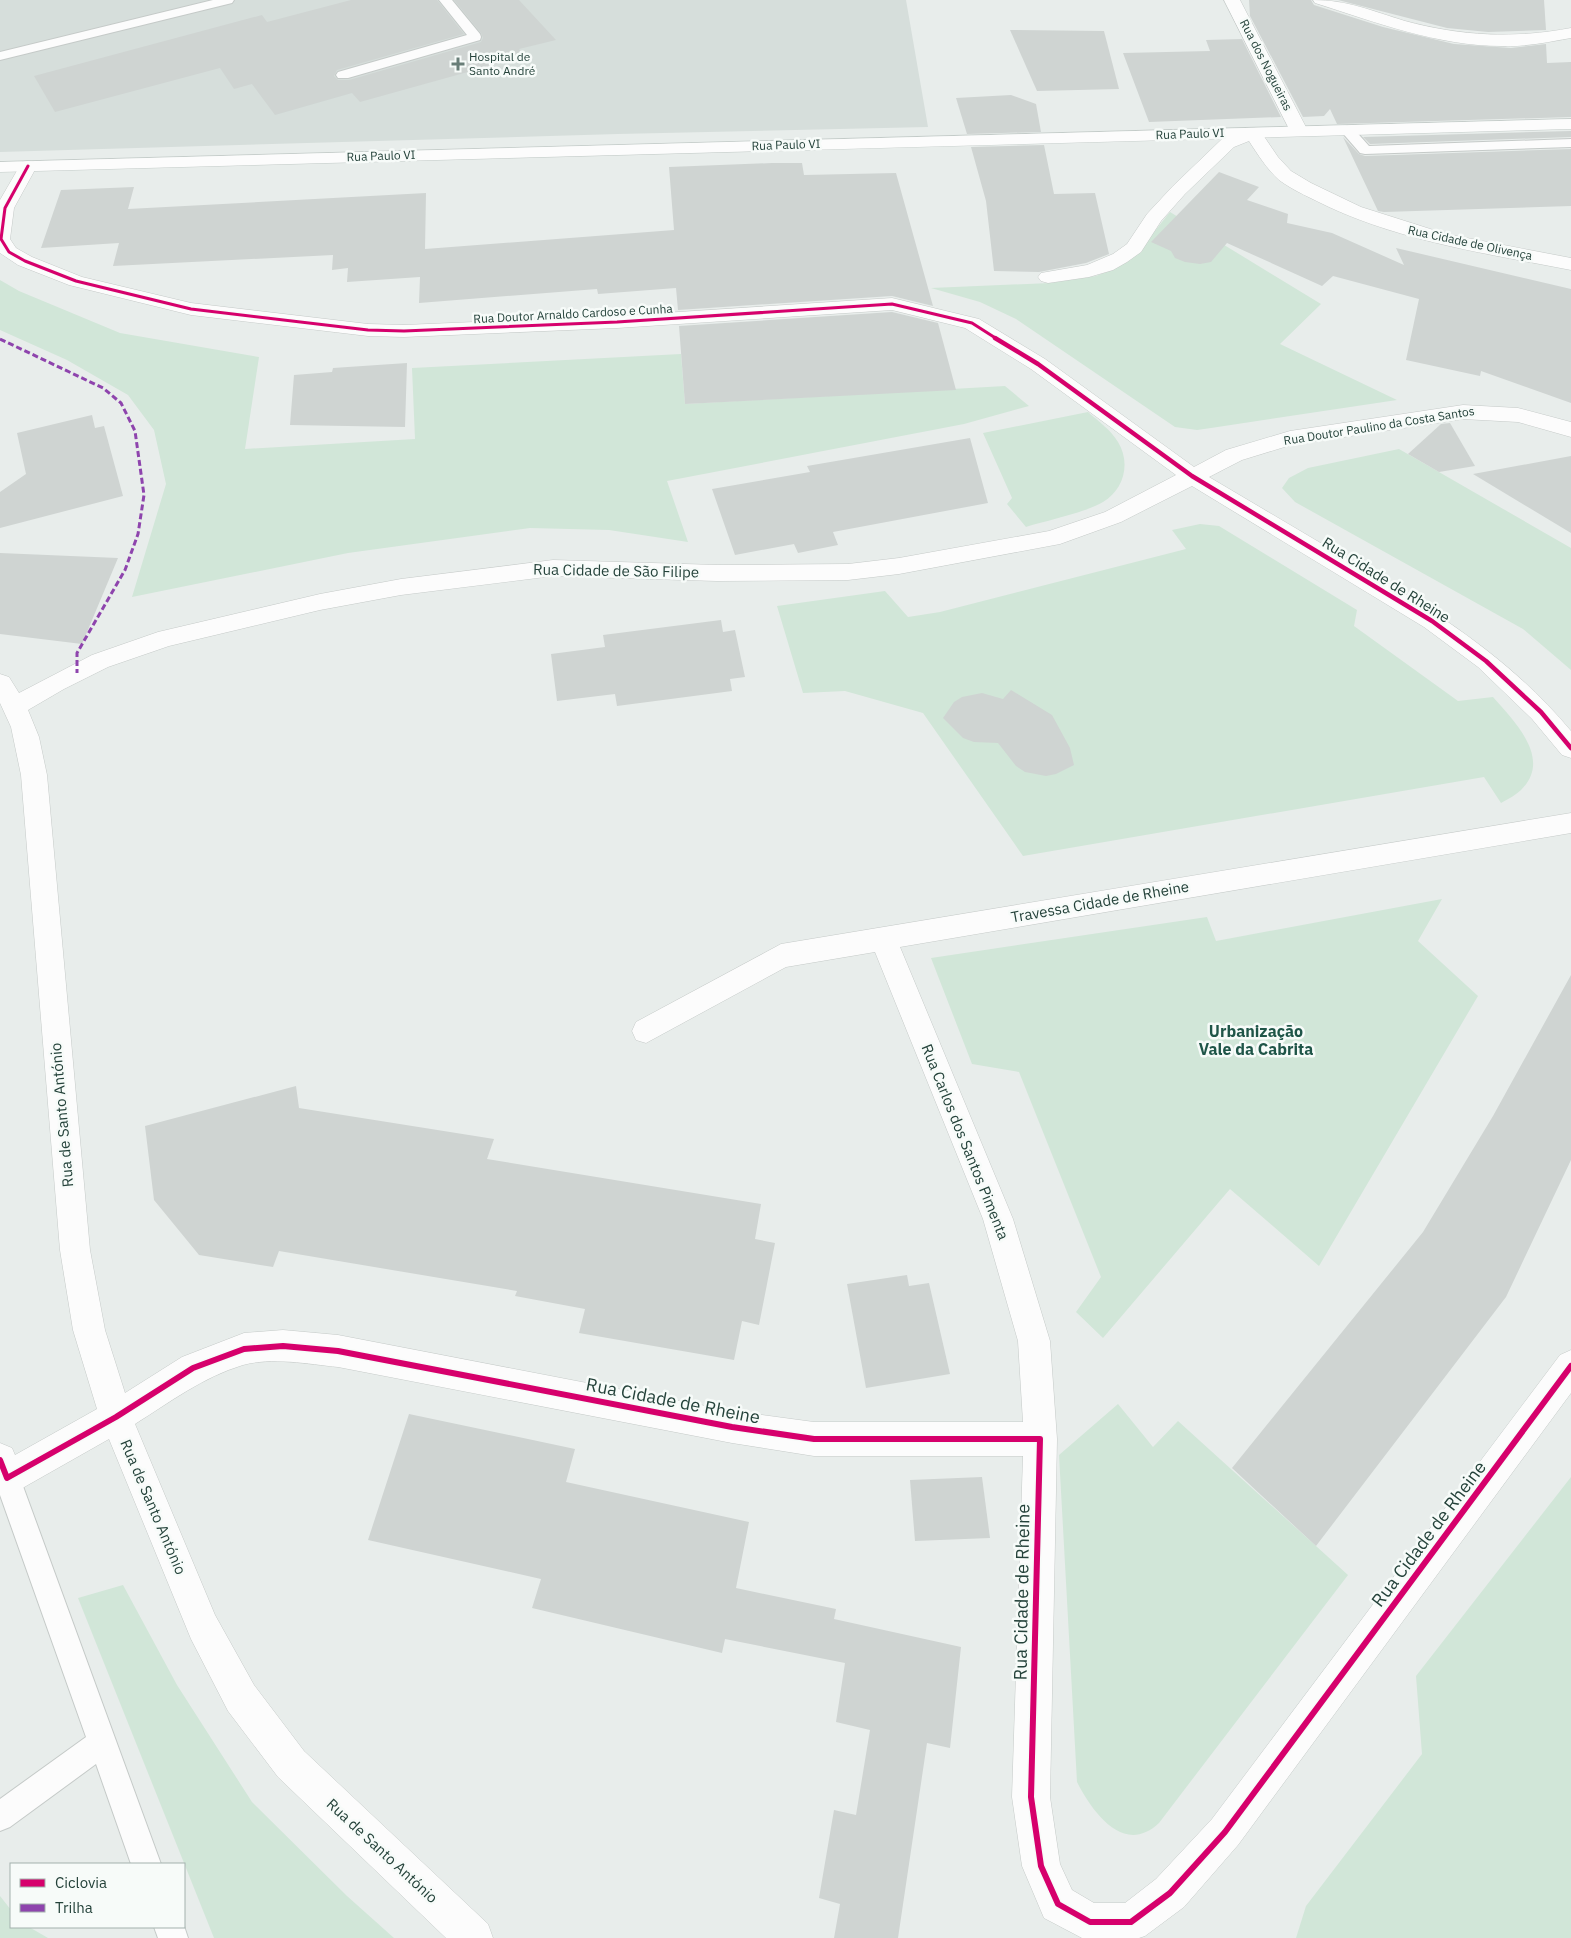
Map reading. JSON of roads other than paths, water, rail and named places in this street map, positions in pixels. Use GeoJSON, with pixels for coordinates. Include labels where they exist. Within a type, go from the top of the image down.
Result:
{"type":"FeatureCollection","features":[{"type":"Feature","properties":{"kind":"street","name":"Rua dos Nogueiras"},"geometry":{"type":"LineString","coordinates":[[1232,0],[1299,131]]}},
{"type":"Feature","properties":{"kind":"street"},"geometry":{"type":"LineString","coordinates":[[1321,0],[1412,27],[1481,41],[1521,40],[1571,33]]}},
{"type":"Feature","properties":{"kind":"street","name":"Rua Paulo VI"},"geometry":{"type":"LineString","coordinates":[[0,167],[1571,124]]}},
{"type":"Feature","properties":{"kind":"street"},"geometry":{"type":"LineString","coordinates":[[1048,277],[1089,271],[1106,266],[1120,258],[1134,248],[1154,218],[1179,190],[1228,143],[1253,132]]}},
{"type":"Feature","properties":{"kind":"street","name":"Rua Cidade de Olivença"},"geometry":{"type":"LineString","coordinates":[[1253,132],[1272,163],[1286,176],[1334,202],[1396,227],[1447,240],[1571,264]]}},
{"type":"Feature","properties":{"kind":"street","name":"Rua Doutor Arnaldo Cardoso e Cunha"},"geometry":{"type":"LineString","coordinates":[[28,166],[5,208],[1,227],[1,239],[9,252],[25,261],[76,281],[191,309],[368,330],[395,331],[608,322],[892,304],[972,324],[1038,364],[1192,476]]}},
{"type":"Feature","properties":{"kind":"street","name":"Rua Doutor Paulino da Costa Santos"},"geometry":{"type":"LineString","coordinates":[[1192,476],[1234,455],[1290,438],[1463,412],[1514,412],[1571,430]]}},
{"type":"Feature","properties":{"kind":"street","name":"Rua Cidade de São Filipe"},"geometry":{"type":"LineString","coordinates":[[8,694],[55,682],[100,661],[166,638],[320,602],[410,585],[502,572],[553,568],[784,573],[848,572],[899,566],[1052,538],[1113,517],[1192,476]]}},
{"type":"Feature","properties":{"kind":"street","name":"Rua Cidade de Rheine"},"geometry":{"type":"LineString","coordinates":[[1192,476],[1432,621],[1486,661],[1541,712],[1571,748]]}},
{"type":"Feature","properties":{"kind":"street","name":"Rua de Santo António"},"geometry":{"type":"LineString","coordinates":[[8,694],[27,734],[34,775],[74,1250],[89,1330],[116,1417],[203,1627],[241,1698],[291,1764],[474,1938]]}},
{"type":"Feature","properties":{"kind":"street","name":"Travessa Cidade de Rheine"},"geometry":{"type":"LineString","coordinates":[[646,1031],[781,956],[1571,823]]}},
{"type":"Feature","properties":{"kind":"street","name":"Rua Carlos dos Santos Pimenta"},"geometry":{"type":"LineString","coordinates":[[882,938],[998,1219],[1034,1341],[1040,1439]]}},
{"type":"Feature","properties":{"kind":"street","name":"Rua Cidade de Rheine"},"geometry":{"type":"LineString","coordinates":[[3,1469],[116,1417],[193,1368],[244,1349],[284,1346],[338,1351],[723,1426],[814,1439],[1040,1439],[1031,1797],[1041,1866],[1058,1904],[1090,1922],[1131,1922],[1170,1894],[1225,1832],[1571,1366]]}},
{"type":"Feature","properties":{"kind":"lane"},"geometry":{"type":"LineString","coordinates":[[0,56],[228,0]]}},
{"type":"Feature","properties":{"kind":"lane"},"geometry":{"type":"LineString","coordinates":[[343,75],[476,37],[444,0]]}},
{"type":"Feature","properties":{"kind":"lane"},"geometry":{"type":"LineString","coordinates":[[1347,130],[1365,150],[1571,144]]}},
{"type":"Feature","properties":{"kind":"lane"},"geometry":{"type":"LineString","coordinates":[[3,1469],[146,1863]]}},
{"type":"Feature","properties":{"kind":"lane"},"geometry":{"type":"LineString","coordinates":[[0,1817],[102,1742]]}},
{"type":"Feature","properties":{"kind":"place","name":"Hospital de Santo André"},"geometry":{"type":"Point","coordinates":[458,64]}},
{"type":"Feature","properties":{"kind":"district","name":"Urbanização Vale da Cabrita"},"geometry":{"type":"Point","coordinates":[1256,1040]}}]}
